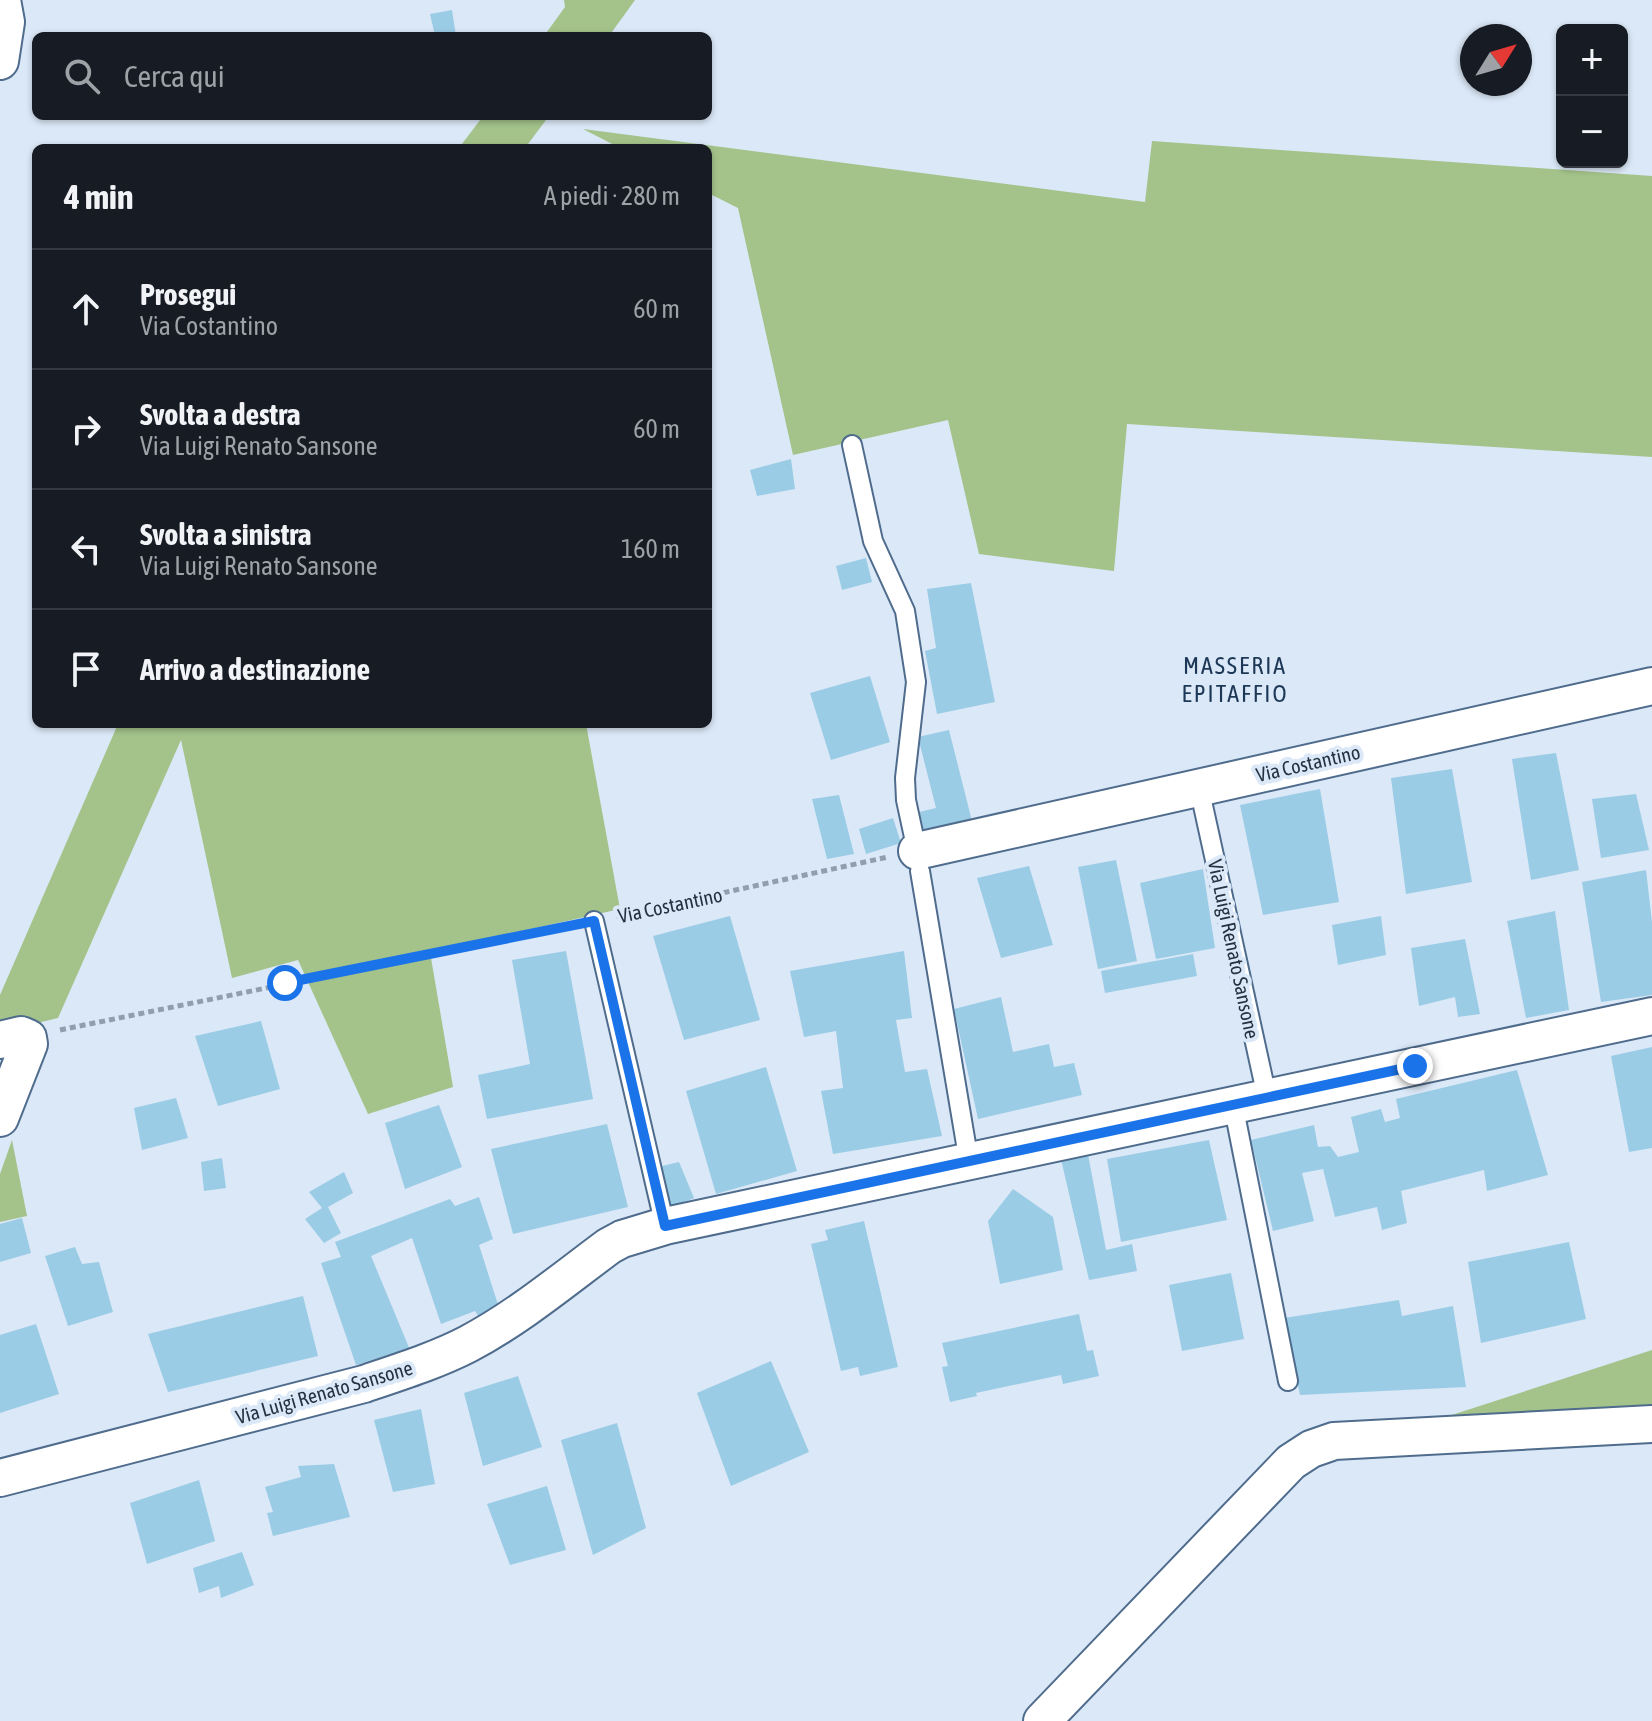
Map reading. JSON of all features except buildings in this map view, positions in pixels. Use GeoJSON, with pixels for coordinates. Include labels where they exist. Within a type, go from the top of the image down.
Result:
{"type":"FeatureCollection","features":[{"type":"Feature","properties":{"kind":"street"},"geometry":{"type":"LineString","coordinates":[[0,61],[6,22],[2,0]]}},
{"type":"Feature","properties":{"kind":"street","name":"Via Costantino"},"geometry":{"type":"LineString","coordinates":[[918,861],[1652,686]]}},
{"type":"Feature","properties":{"kind":"street","name":"Via Luigi Renato Sansone"},"geometry":{"type":"LineString","coordinates":[[0,1478],[364,1384],[417,1366],[467,1345],[524,1310],[609,1246],[665,1226],[1652,1016]]}},
{"type":"Feature","properties":{"kind":"street"},"geometry":{"type":"LineString","coordinates":[[0,1118],[29,1044],[14,1039]]}},
{"type":"Feature","properties":{"kind":"street"},"geometry":{"type":"LineString","coordinates":[[1042,1721],[1291,1462],[1311,1449],[1334,1441],[1652,1424]]}},
{"type":"Feature","properties":{"kind":"lane"},"geometry":{"type":"LineString","coordinates":[[852,445],[873,541],[905,611],[916,682],[906,789],[969,1162]]}},
{"type":"Feature","properties":{"kind":"lane","name":"Via Luigi Renato Sansone"},"geometry":{"type":"LineString","coordinates":[[1202,801],[1250,1100],[1288,1381]]}},
{"type":"Feature","properties":{"kind":"lane"},"geometry":{"type":"LineString","coordinates":[[594,921],[665,1226]]}},
{"type":"Feature","properties":{"kind":"path","name":"Via Costantino"},"geometry":{"type":"LineString","coordinates":[[14,1039],[594,921],[918,861]]}},
{"type":"Feature","properties":{"kind":"green space"},"geometry":{"type":"Polygon","coordinates":[[[564,0],[635,0],[612,32],[547,32],[565,7],[564,0]]]}},
{"type":"Feature","properties":{"kind":"green space"},"geometry":{"type":"Polygon","coordinates":[[[480,120],[546,120],[528,144],[462,144],[480,120]]]}},
{"type":"Feature","properties":{"kind":"green space"},"geometry":{"type":"Polygon","coordinates":[[[583,129],[698,144],[612,144],[583,129]]]}},
{"type":"Feature","properties":{"kind":"green space"},"geometry":{"type":"Polygon","coordinates":[[[1152,141],[1652,176],[1652,457],[1127,424],[1114,571],[979,554],[948,420],[793,455],[738,208],[712,195],[712,146],[1145,202],[1152,141]]]}},
{"type":"Feature","properties":{"kind":"green space"},"geometry":{"type":"Polygon","coordinates":[[[116,728],[587,728],[620,909],[430,952],[453,1087],[368,1114],[298,960],[232,978],[181,740],[58,1018],[0,1032],[0,995],[116,728]]]}},
{"type":"Feature","properties":{"kind":"green space"},"geometry":{"type":"Polygon","coordinates":[[[12,1140],[27,1216],[0,1222],[0,1174],[12,1140]]]}},
{"type":"Feature","properties":{"kind":"green space"},"geometry":{"type":"Polygon","coordinates":[[[1652,1350],[1652,1421],[1427,1423],[1652,1350]]]}},
{"type":"Feature","properties":{"kind":"district","name":"MASSERIA EPITAFFIO"},"geometry":{"type":"Point","coordinates":[1235,679]}},
{"type":"Feature","properties":{"kind":"route"},"geometry":{"type":"LineString","coordinates":[[285,983],[594,921],[665,1226],[1415,1066]]}}]}
